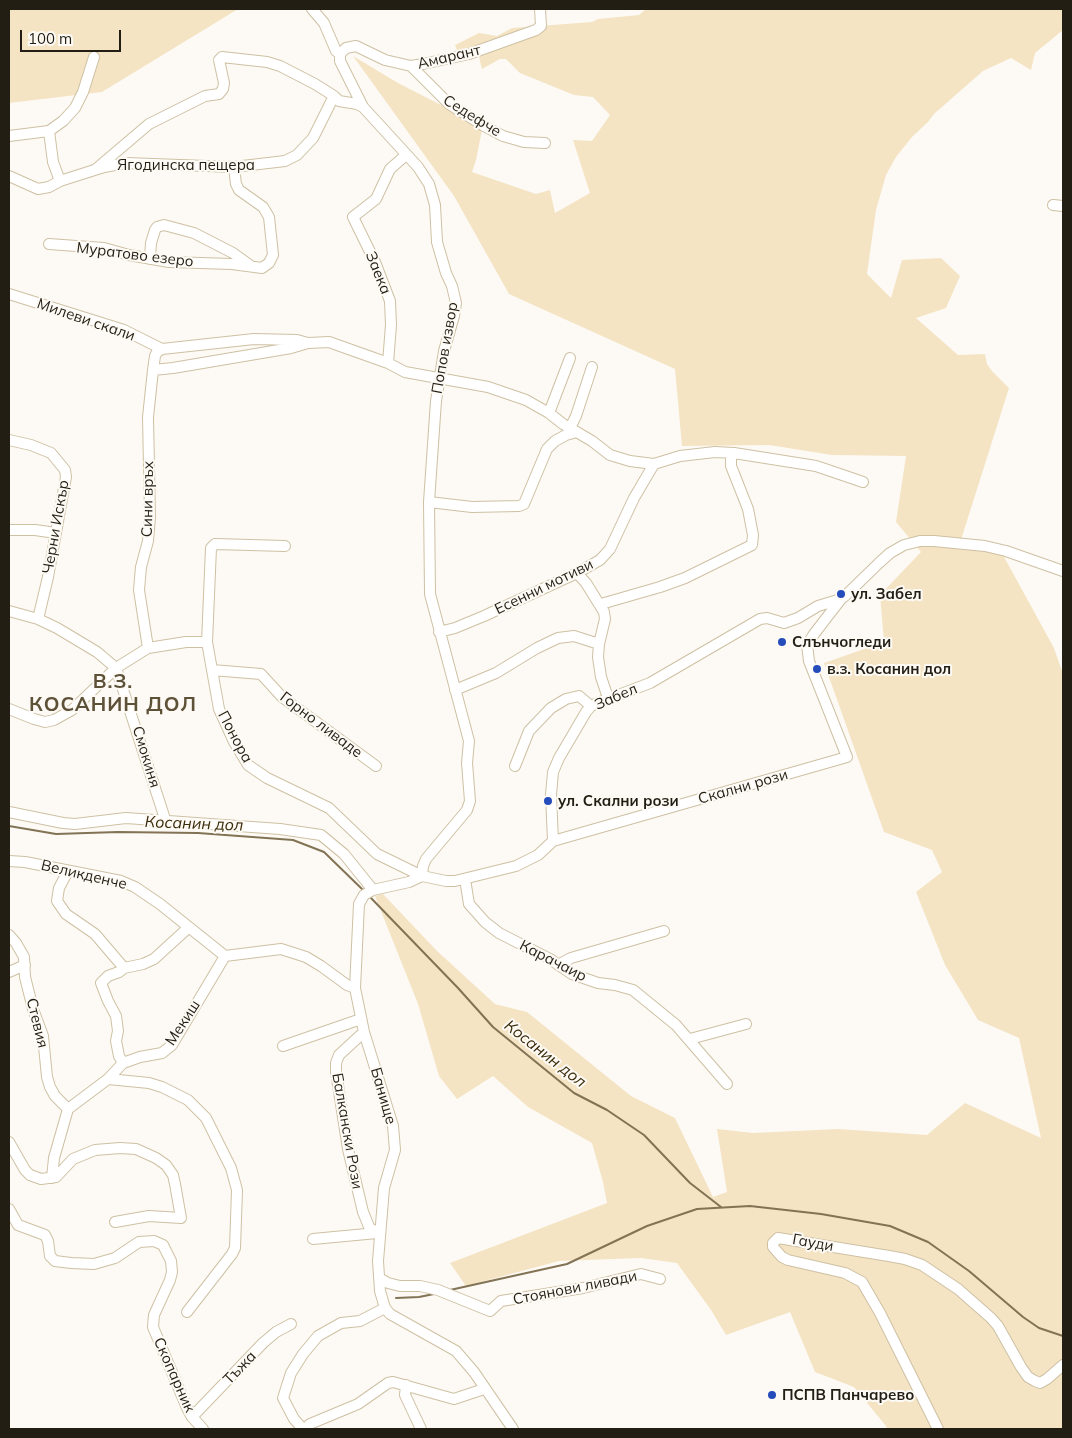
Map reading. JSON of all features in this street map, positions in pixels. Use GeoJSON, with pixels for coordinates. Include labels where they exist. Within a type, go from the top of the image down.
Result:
{"type":"FeatureCollection","features":[{"type":"Feature","properties":{"kind":"street"},"geometry":{"type":"LineString","coordinates":[[312,9],[324,23],[336,51],[340,54],[342,68],[363,107]]}},
{"type":"Feature","properties":{"kind":"street","name":"Амарант"},"geometry":{"type":"LineString","coordinates":[[340,54],[350,47],[356,46],[386,60],[411,66],[469,54],[536,30],[541,26],[540,9]]}},
{"type":"Feature","properties":{"kind":"street"},"geometry":{"type":"LineString","coordinates":[[9,136],[49,131],[62,121],[75,108],[83,92],[94,57]]}},
{"type":"Feature","properties":{"kind":"street"},"geometry":{"type":"LineString","coordinates":[[96,169],[149,124],[205,96],[219,94],[223,89],[224,83],[219,60],[222,57],[267,62],[280,66],[315,84],[340,101],[363,107]]}},
{"type":"Feature","properties":{"kind":"street","name":"Седефче"},"geometry":{"type":"LineString","coordinates":[[411,66],[449,104],[484,126],[503,136],[517,140],[544,143]]}},
{"type":"Feature","properties":{"kind":"street","name":"Ягодинска пещера"},"geometry":{"type":"LineString","coordinates":[[9,176],[38,189],[96,169],[126,163],[234,167],[279,163],[297,155],[313,138],[334,96]]}},
{"type":"Feature","properties":{"kind":"street","name":"Попов извор"},"geometry":{"type":"LineString","coordinates":[[363,107],[418,167],[429,184],[435,205],[437,242],[456,303],[439,377],[429,502],[430,594],[469,741],[467,762],[470,801],[467,810],[426,859],[422,876]]}},
{"type":"Feature","properties":{"kind":"street"},"geometry":{"type":"LineString","coordinates":[[49,131],[53,162],[60,181]]}},
{"type":"Feature","properties":{"kind":"street","name":"Заека"},"geometry":{"type":"LineString","coordinates":[[388,363],[391,325],[390,301],[375,262],[352,217],[376,199],[390,170],[406,154]]}},
{"type":"Feature","properties":{"kind":"street"},"geometry":{"type":"LineString","coordinates":[[150,259],[151,244],[155,230],[157,227],[164,225],[194,233],[233,254],[251,267],[262,268],[271,259],[273,256],[268,213],[263,206],[239,190],[236,184],[234,167]]}},
{"type":"Feature","properties":{"kind":"street","name":"Муратово езеро"},"geometry":{"type":"LineString","coordinates":[[49,244],[104,248],[169,262],[232,264],[251,267]]}},
{"type":"Feature","properties":{"kind":"street","name":"Милеви скали"},"geometry":{"type":"LineString","coordinates":[[9,294],[124,330],[162,349]]}},
{"type":"Feature","properties":{"kind":"street"},"geometry":{"type":"LineString","coordinates":[[162,349],[254,339],[297,340],[308,343]]}},
{"type":"Feature","properties":{"kind":"street"},"geometry":{"type":"LineString","coordinates":[[153,370],[292,348],[308,343],[329,342],[388,363],[405,372],[488,387],[526,400],[592,441],[610,455],[630,461],[654,464],[680,456],[715,452],[734,453],[816,466],[863,482]]}},
{"type":"Feature","properties":{"kind":"street","name":"Сини връх"},"geometry":{"type":"LineString","coordinates":[[148,648],[139,590],[148,541],[150,517],[148,417],[155,356],[162,349]]}},
{"type":"Feature","properties":{"kind":"street"},"geometry":{"type":"LineString","coordinates":[[549,413],[570,358]]}},
{"type":"Feature","properties":{"kind":"street"},"geometry":{"type":"LineString","coordinates":[[429,502],[472,507],[520,506],[524,504],[546,450],[555,441],[574,430],[576,416],[592,367]]}},
{"type":"Feature","properties":{"kind":"street","name":"Черни Искър"},"geometry":{"type":"LineString","coordinates":[[9,440],[45,450],[55,458],[64,470],[66,477],[38,620]]}},
{"type":"Feature","properties":{"kind":"street"},"geometry":{"type":"LineString","coordinates":[[600,604],[660,588],[685,578],[752,545],[753,535],[748,510],[731,466],[731,458],[734,453]]}},
{"type":"Feature","properties":{"kind":"street","name":"Есенни мотиви"},"geometry":{"type":"LineString","coordinates":[[439,632],[455,628],[484,616],[577,573],[600,560],[610,549],[634,498],[654,464]]}},
{"type":"Feature","properties":{"kind":"street"},"geometry":{"type":"LineString","coordinates":[[9,530],[35,530],[56,533]]}},
{"type":"Feature","properties":{"kind":"street","name":"Забел"},"geometry":{"type":"LineString","coordinates":[[553,841],[551,795],[553,772],[582,718],[592,706],[608,698],[650,683],[760,619],[767,618],[784,623],[798,618],[818,606],[841,599],[890,553],[904,545],[920,541],[934,541],[985,546],[1006,551],[1063,571]]}},
{"type":"Feature","properties":{"kind":"street","name":"Понора"},"geometry":{"type":"LineString","coordinates":[[285,546],[215,544],[212,546],[207,642],[219,709],[234,742],[248,765],[267,778],[329,808],[377,854],[422,876]]}},
{"type":"Feature","properties":{"kind":"street"},"geometry":{"type":"LineString","coordinates":[[577,573],[600,604],[605,619],[598,657],[608,698]]}},
{"type":"Feature","properties":{"kind":"street","name":"Скални рози"},"geometry":{"type":"LineString","coordinates":[[553,841],[847,757],[809,662],[807,645],[841,599]]}},
{"type":"Feature","properties":{"kind":"street"},"geometry":{"type":"LineString","coordinates":[[9,611],[38,620],[76,638],[116,668]]}},
{"type":"Feature","properties":{"kind":"street"},"geometry":{"type":"LineString","coordinates":[[455,690],[496,673],[537,648],[558,638],[574,636],[599,644]]}},
{"type":"Feature","properties":{"kind":"street"},"geometry":{"type":"LineString","coordinates":[[9,708],[45,722],[54,720],[72,710],[116,668],[148,648],[186,642],[207,642]]}},
{"type":"Feature","properties":{"kind":"street","name":"Смокиня"},"geometry":{"type":"LineString","coordinates":[[116,668],[166,822]]}},
{"type":"Feature","properties":{"kind":"street","name":"Горно ливаде"},"geometry":{"type":"LineString","coordinates":[[212,670],[261,674],[282,697],[376,766]]}},
{"type":"Feature","properties":{"kind":"street"},"geometry":{"type":"LineString","coordinates":[[515,766],[528,731],[551,708],[566,699],[579,696],[592,706]]}},
{"type":"Feature","properties":{"kind":"street"},"geometry":{"type":"LineString","coordinates":[[9,812],[74,824],[126,818],[280,828],[322,835],[344,854],[373,890],[409,882],[422,876],[446,882],[465,879],[526,862],[538,855],[553,841]]}},
{"type":"Feature","properties":{"kind":"street","name":"Великденче"},"geometry":{"type":"LineString","coordinates":[[9,861],[25,862],[122,881],[135,887],[160,904],[225,956]]}},
{"type":"Feature","properties":{"kind":"street"},"geometry":{"type":"LineString","coordinates":[[68,871],[59,888],[57,901],[66,914],[95,934],[124,968]]}},
{"type":"Feature","properties":{"kind":"street","name":"Карачаир"},"geometry":{"type":"LineString","coordinates":[[465,879],[468,904],[485,922],[499,933],[558,964],[572,974],[598,984],[615,985],[633,990],[676,1024],[726,1084]]}},
{"type":"Feature","properties":{"kind":"street","name":"Банище"},"geometry":{"type":"LineString","coordinates":[[373,890],[364,895],[359,904],[355,988],[364,1032],[387,1105],[394,1138],[395,1150],[384,1188],[378,1261],[380,1291],[385,1308]]}},
{"type":"Feature","properties":{"kind":"street"},"geometry":{"type":"LineString","coordinates":[[123,1064],[116,1041],[118,1031],[116,1016],[108,1001],[102,983],[108,976],[124,968],[143,964],[154,959],[188,928]]}},
{"type":"Feature","properties":{"kind":"street"},"geometry":{"type":"LineString","coordinates":[[558,964],[571,958],[664,931]]}},
{"type":"Feature","properties":{"kind":"street","name":"Стевия"},"geometry":{"type":"LineString","coordinates":[[9,935],[21,949],[24,957],[25,977],[43,1036],[47,1077],[50,1087],[55,1096],[68,1109]]}},
{"type":"Feature","properties":{"kind":"street"},"geometry":{"type":"LineString","coordinates":[[225,956],[281,949],[306,957],[347,985],[355,988]]}},
{"type":"Feature","properties":{"kind":"street","name":"Мекиш"},"geometry":{"type":"LineString","coordinates":[[68,1109],[123,1064],[140,1057],[162,1053],[172,1045],[225,956]]}},
{"type":"Feature","properties":{"kind":"street"},"geometry":{"type":"LineString","coordinates":[[9,972],[25,966]]}},
{"type":"Feature","properties":{"kind":"street"},"geometry":{"type":"LineString","coordinates":[[283,1046],[361,1019]]}},
{"type":"Feature","properties":{"kind":"street"},"geometry":{"type":"LineString","coordinates":[[690,1040],[746,1024]]}},
{"type":"Feature","properties":{"kind":"street","name":"Балкански Рози"},"geometry":{"type":"LineString","coordinates":[[364,1032],[339,1055],[336,1063],[336,1072],[348,1149],[363,1212],[370,1229],[380,1232]]}},
{"type":"Feature","properties":{"kind":"street"},"geometry":{"type":"LineString","coordinates":[[108,1078],[149,1083],[162,1087],[188,1100],[206,1118],[233,1173],[237,1190],[235,1248],[187,1312]]}},
{"type":"Feature","properties":{"kind":"street"},"geometry":{"type":"LineString","coordinates":[[52,1178],[54,1158],[68,1109]]}},
{"type":"Feature","properties":{"kind":"street"},"geometry":{"type":"LineString","coordinates":[[9,1142],[25,1170],[30,1175],[41,1180],[60,1175],[73,1159],[82,1154],[107,1149],[136,1149],[156,1158],[170,1170],[177,1192],[181,1218],[149,1216],[114,1222]]}},
{"type":"Feature","properties":{"kind":"street","name":"Скопарник"},"geometry":{"type":"LineString","coordinates":[[9,1209],[18,1225],[45,1235],[51,1257],[55,1260],[94,1264],[115,1258],[139,1242],[154,1241],[163,1245],[171,1260],[172,1272],[153,1317],[153,1327],[192,1417],[203,1429]]}},
{"type":"Feature","properties":{"kind":"street"},"geometry":{"type":"LineString","coordinates":[[314,1239],[380,1232]]}},
{"type":"Feature","properties":{"kind":"street","name":"Гауди"},"geometry":{"type":"LineString","coordinates":[[938,1429],[880,1313],[862,1282],[845,1273],[788,1260],[782,1257],[773,1247],[773,1242],[778,1238],[905,1259],[922,1265],[958,1289],[991,1318],[998,1326],[1028,1377],[1040,1383],[1063,1365]]}},
{"type":"Feature","properties":{"kind":"street","name":"Стоянови ливади"},"geometry":{"type":"LineString","coordinates":[[379,1278],[400,1286],[420,1286],[438,1290],[490,1311],[501,1301],[583,1288],[641,1274],[660,1279]]}},
{"type":"Feature","properties":{"kind":"street"},"geometry":{"type":"LineString","coordinates":[[484,1389],[454,1399],[406,1385],[393,1382],[388,1383],[358,1404],[310,1424],[304,1429],[294,1419],[283,1398],[291,1373],[303,1354],[318,1336],[341,1323],[360,1321],[385,1308],[390,1314],[456,1351],[474,1372],[513,1429]]}},
{"type":"Feature","properties":{"kind":"street","name":"Тъжа"},"geometry":{"type":"LineString","coordinates":[[192,1417],[263,1343],[276,1332],[291,1324]]}},
{"type":"Feature","properties":{"kind":"street"},"geometry":{"type":"LineString","coordinates":[[406,1385],[405,1395],[421,1429]]}},
{"type":"Feature","properties":{"kind":"shaded area"},"geometry":{"type":"Polygon","coordinates":[[[9,9],[238,9],[102,92],[9,103],[9,9]]]}},
{"type":"Feature","properties":{"kind":"shaded area"},"geometry":{"type":"Polygon","coordinates":[[[646,9],[1063,9],[1063,30],[1035,53],[1031,70],[1011,58],[983,71],[934,114],[896,157],[886,175],[876,210],[867,274],[891,298],[902,260],[941,258],[960,276],[946,308],[916,318],[958,355],[985,354],[987,364],[1009,388],[960,543],[953,545],[1003,555],[1054,648],[1063,674],[1063,1429],[887,1429],[854,1387],[815,1372],[790,1312],[726,1335],[711,1310],[677,1263],[641,1258],[559,1261],[466,1286],[450,1263],[607,1203],[592,1143],[528,1107],[493,1076],[457,1099],[439,1076],[418,1004],[375,896],[383,894],[437,951],[495,1004],[527,1012],[631,1096],[675,1118],[713,1197],[727,1192],[717,1129],[753,1133],[838,1129],[927,1135],[965,1103],[1041,1138],[1019,1038],[978,1020],[945,965],[916,892],[942,872],[932,850],[884,832],[824,663],[884,642],[880,595],[921,552],[896,522],[906,456],[832,455],[769,445],[682,446],[675,369],[509,294],[454,196],[353,56],[482,130],[472,172],[536,194],[550,190],[555,213],[590,193],[573,140],[592,141],[610,115],[593,97],[574,95],[520,73],[506,59],[500,59],[482,69],[478,53],[457,50],[455,45],[479,33],[497,36],[512,28],[592,22],[598,19],[639,15],[646,9]]]}},
{"type":"Feature","properties":{"kind":"waterway","name":"Косанин дол"},"geometry":{"type":"LineString","coordinates":[[9,826],[56,834],[118,832],[198,833],[293,840],[324,852],[362,889]]}},
{"type":"Feature","properties":{"kind":"waterway","name":"Косанин дол"},"geometry":{"type":"LineString","coordinates":[[371,898],[493,1027],[574,1093],[607,1110],[644,1135],[690,1183],[721,1207]]}},
{"type":"Feature","properties":{"kind":"waterway"},"geometry":{"type":"LineString","coordinates":[[450,1290],[567,1264],[647,1226],[697,1209],[750,1206],[821,1214],[890,1226],[928,1242],[969,1271],[1023,1317],[1039,1328],[1063,1336]]}},
{"type":"Feature","properties":{"kind":"waterway"},"geometry":{"type":"LineString","coordinates":[[396,1298],[434,1294]]}},
{"type":"Feature","properties":{"kind":"place","name":"ул. Забел"},"geometry":{"type":"Point","coordinates":[841,594]}},
{"type":"Feature","properties":{"kind":"place","name":"Слънчогледи"},"geometry":{"type":"Point","coordinates":[782,642]}},
{"type":"Feature","properties":{"kind":"place","name":"в.з. Косанин дол"},"geometry":{"type":"Point","coordinates":[817,669]}},
{"type":"Feature","properties":{"kind":"place","name":"ул. Скални рози"},"geometry":{"type":"Point","coordinates":[548,801]}},
{"type":"Feature","properties":{"kind":"place","name":"ПСПВ Панчарево"},"geometry":{"type":"Point","coordinates":[772,1395]}},
{"type":"Feature","properties":{"kind":"district","name":"В.З. КОСАНИН ДОЛ"},"geometry":{"type":"Point","coordinates":[113,694]}}]}
